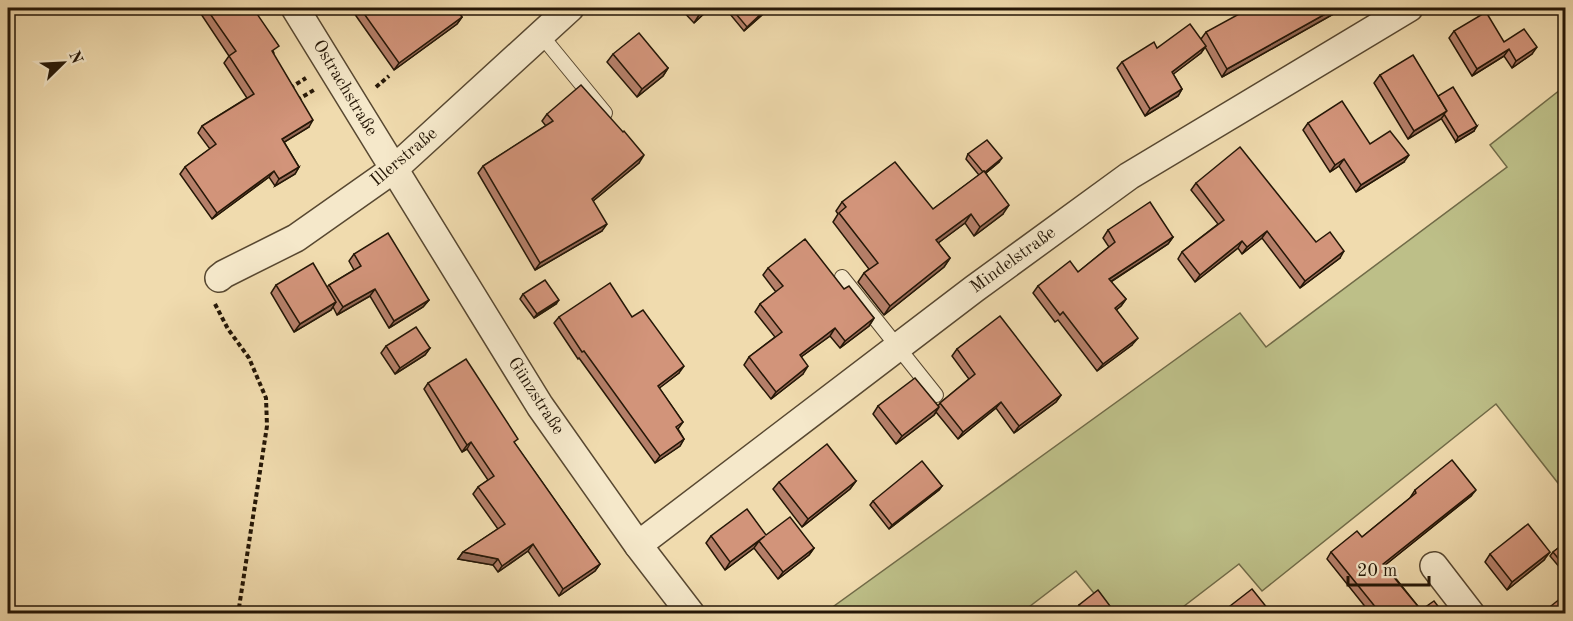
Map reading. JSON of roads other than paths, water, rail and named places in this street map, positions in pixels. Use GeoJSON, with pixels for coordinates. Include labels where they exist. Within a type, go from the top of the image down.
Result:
{"type":"FeatureCollection","features":[{"type":"Feature","properties":{"kind":"street","name":"Ostrachstraße"},"geometry":{"type":"LineString","coordinates":[[295,8],[394,169]]}},
{"type":"Feature","properties":{"kind":"street","name":"Illerstraße"},"geometry":{"type":"LineString","coordinates":[[219,278],[296,238],[394,169],[570,8]]}},
{"type":"Feature","properties":{"kind":"street","name":"Mindelstraße"},"geometry":{"type":"LineString","coordinates":[[638,545],[897,347],[1129,176],[1409,8]]}},
{"type":"Feature","properties":{"kind":"street","name":"Günzstraße"},"geometry":{"type":"LineString","coordinates":[[394,169],[540,406],[638,545],[691,614]]}},
{"type":"Feature","properties":{"kind":"street"},"geometry":{"type":"LineString","coordinates":[[1434,566],[1471,614]]}},
{"type":"Feature","properties":{"kind":"lane"},"geometry":{"type":"LineString","coordinates":[[541,35],[614,124]]}},
{"type":"Feature","properties":{"kind":"lane"},"geometry":{"type":"LineString","coordinates":[[842,277],[936,395]]}}]}
